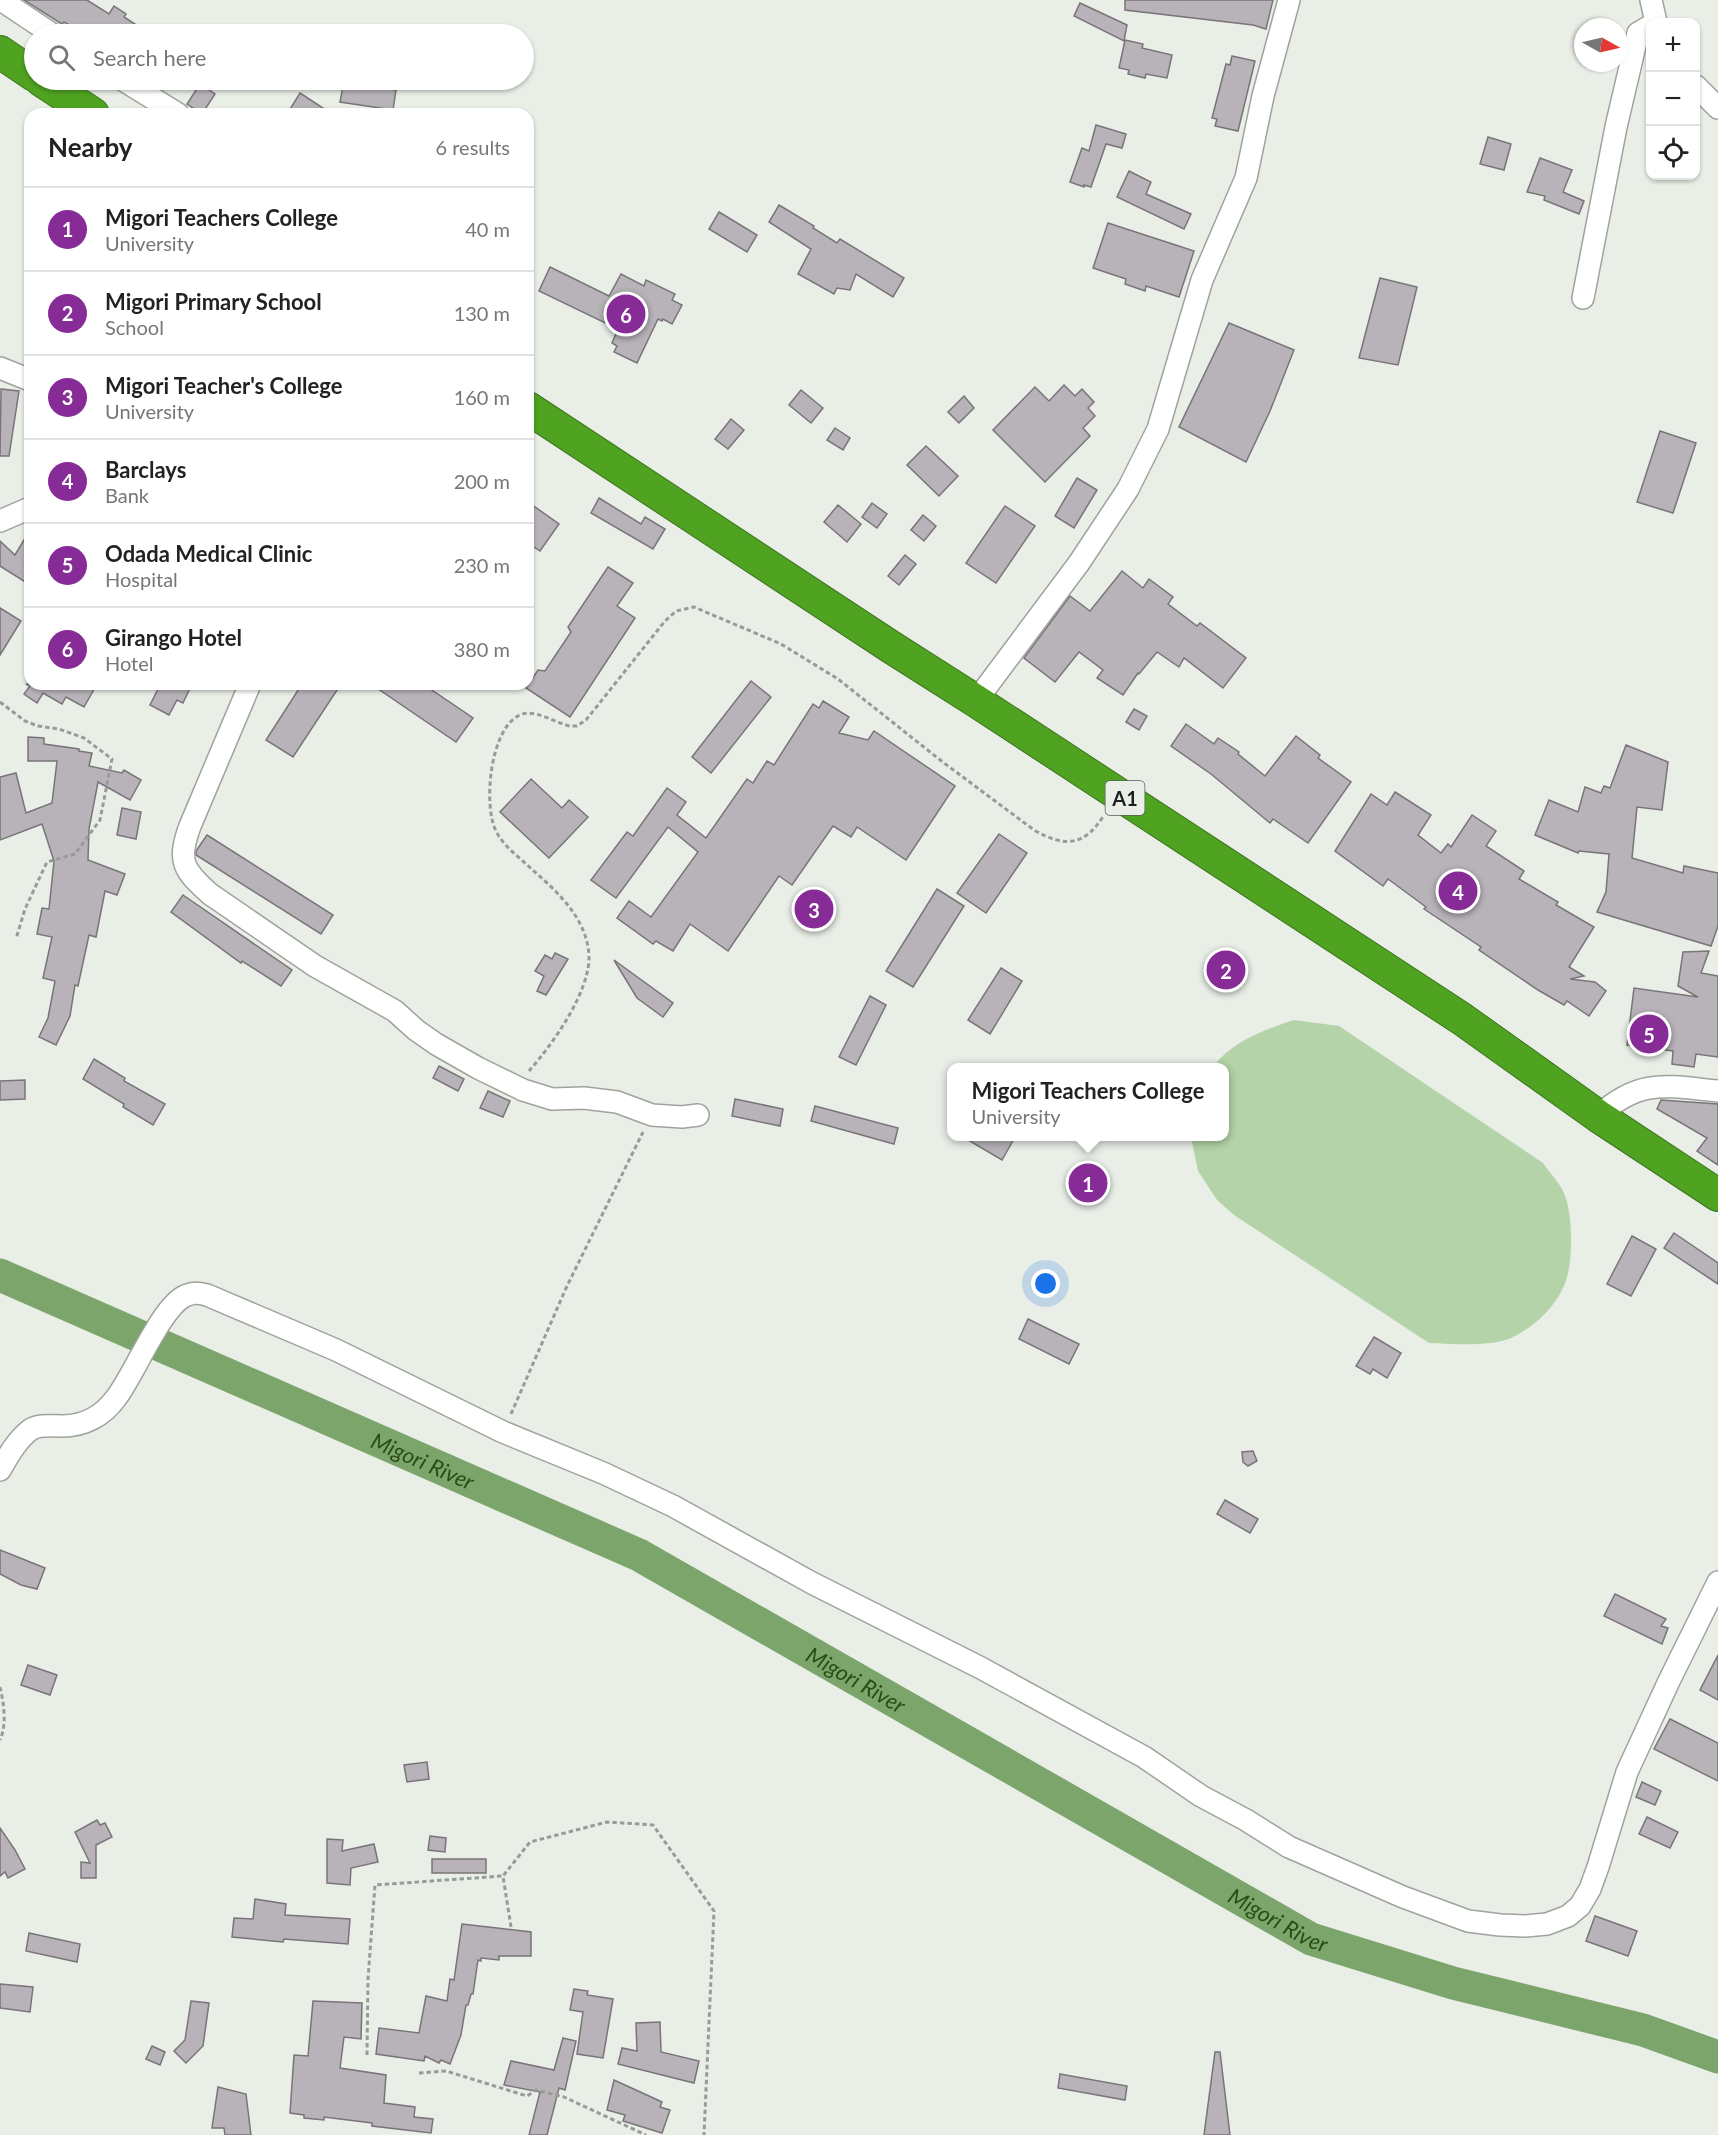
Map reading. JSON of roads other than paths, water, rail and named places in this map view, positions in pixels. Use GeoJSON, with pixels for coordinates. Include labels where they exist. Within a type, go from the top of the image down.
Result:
{"type":"FeatureCollection","features":[{"type":"Feature","properties":{"kind":"highway"},"geometry":{"type":"LineString","coordinates":[[0,52],[24,68]]}},
{"type":"Feature","properties":{"kind":"highway"},"geometry":{"type":"LineString","coordinates":[[56,90],[84,108]]}},
{"type":"Feature","properties":{"kind":"highway","name":"A1"},"geometry":{"type":"LineString","coordinates":[[534,412],[1462,1019],[1598,1116],[1718,1195]]}},
{"type":"Feature","properties":{"kind":"street"},"geometry":{"type":"LineString","coordinates":[[1,0],[37,24]]}},
{"type":"Feature","properties":{"kind":"street"},"geometry":{"type":"LineString","coordinates":[[976,701],[1079,563],[1128,489],[1158,429],[1202,280],[1246,178],[1263,96],[1289,0]]}},
{"type":"Feature","properties":{"kind":"street"},"geometry":{"type":"LineString","coordinates":[[1651,0],[1655,18]]}},
{"type":"Feature","properties":{"kind":"street"},"geometry":{"type":"LineString","coordinates":[[1583,298],[1616,127],[1638,33],[1646,28]]}},
{"type":"Feature","properties":{"kind":"street"},"geometry":{"type":"LineString","coordinates":[[139,90],[168,108]]}},
{"type":"Feature","properties":{"kind":"street"},"geometry":{"type":"LineString","coordinates":[[1700,91],[1718,108]]}},
{"type":"Feature","properties":{"kind":"street"},"geometry":{"type":"LineString","coordinates":[[0,368],[24,378]]}},
{"type":"Feature","properties":{"kind":"street"},"geometry":{"type":"LineString","coordinates":[[0,521],[24,511]]}},
{"type":"Feature","properties":{"kind":"street"},"geometry":{"type":"LineString","coordinates":[[248,690],[182,849],[186,868],[198,883],[210,894],[315,966],[395,1011],[436,1044],[523,1090],[546,1098],[598,1099],[617,1102],[652,1115],[682,1117],[698,1115]]}},
{"type":"Feature","properties":{"kind":"street"},"geometry":{"type":"LineString","coordinates":[[1598,1116],[1614,1101],[1627,1094],[1656,1086],[1671,1085],[1718,1090]]}},
{"type":"Feature","properties":{"kind":"street"},"geometry":{"type":"LineString","coordinates":[[0,1470],[15,1445],[31,1430],[46,1425],[81,1424],[95,1418],[116,1399],[166,1314],[184,1296],[197,1292],[207,1295],[336,1350],[503,1432],[603,1473],[673,1506],[812,1583],[981,1668],[1144,1757],[1201,1796],[1289,1847],[1437,1910],[1468,1921],[1500,1925],[1547,1924],[1568,1916],[1580,1906],[1590,1889],[1598,1867],[1627,1772],[1718,1582]]}},
{"type":"Feature","properties":{"kind":"waterway","name":"Migori River"},"geometry":{"type":"LineString","coordinates":[[0,1275],[639,1555],[1311,1939],[1453,1983],[1643,2030],[1718,2057]]}},
{"type":"Feature","properties":{"kind":"place","name":"Girango Hotel"},"geometry":{"type":"Point","coordinates":[626,314]}},
{"type":"Feature","properties":{"kind":"place","name":"Barclays"},"geometry":{"type":"Point","coordinates":[1458,891]}},
{"type":"Feature","properties":{"kind":"place","name":"Migori Teacher's College"},"geometry":{"type":"Point","coordinates":[814,909]}},
{"type":"Feature","properties":{"kind":"place","name":"Migori Primary School"},"geometry":{"type":"Point","coordinates":[1226,970]}},
{"type":"Feature","properties":{"kind":"place","name":"Odada Medical Clinic"},"geometry":{"type":"Point","coordinates":[1649,1034]}},
{"type":"Feature","properties":{"kind":"place","name":"Migori Teachers College"},"geometry":{"type":"Point","coordinates":[1088,1183]}}]}
